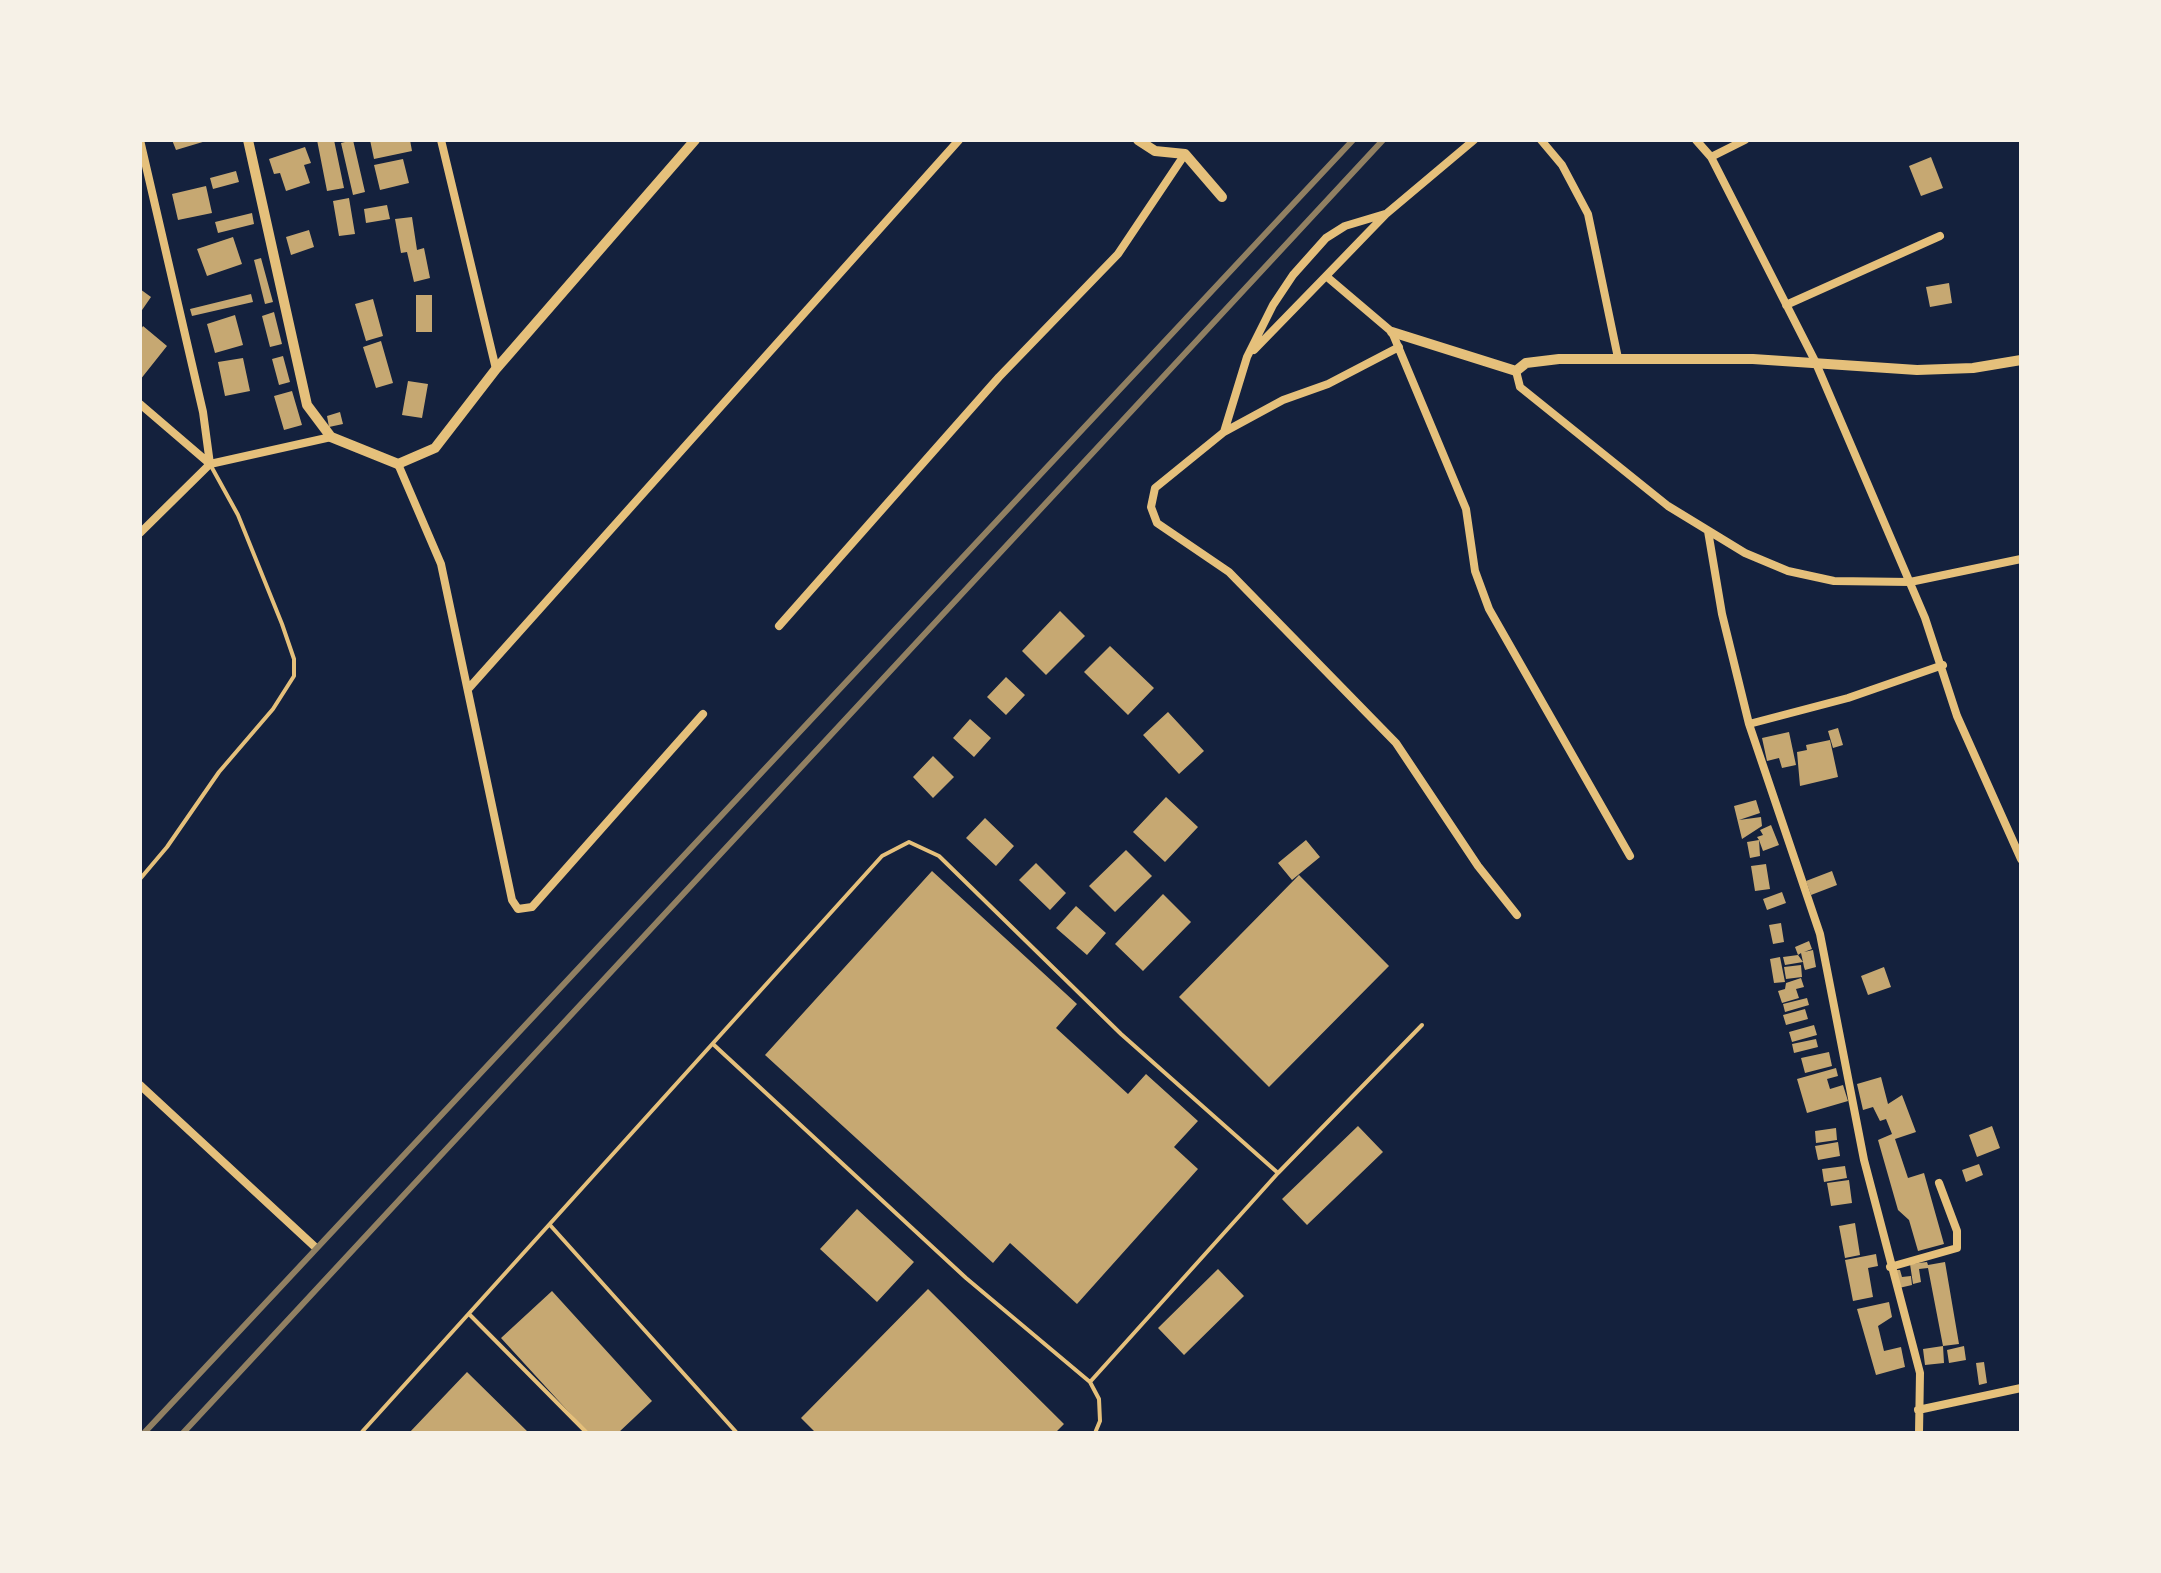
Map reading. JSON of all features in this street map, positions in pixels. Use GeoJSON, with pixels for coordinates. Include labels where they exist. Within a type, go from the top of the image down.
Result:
{"type":"FeatureCollection","features":[{"type":"Feature","properties":{"kind":"street"},"geometry":{"type":"LineString","coordinates":[[140,140],[203,412],[210,464]]}},
{"type":"Feature","properties":{"kind":"street"},"geometry":{"type":"LineString","coordinates":[[248,140],[307,405],[331,437],[398,464],[441,564],[512,900],[518,909],[532,907],[703,714]]}},
{"type":"Feature","properties":{"kind":"street"},"geometry":{"type":"LineString","coordinates":[[441,140],[496,369]]}},
{"type":"Feature","properties":{"kind":"street"},"geometry":{"type":"LineString","coordinates":[[398,464],[435,448],[496,369],[695,140]]}},
{"type":"Feature","properties":{"kind":"street"},"geometry":{"type":"LineString","coordinates":[[469,688],[959,140]]}},
{"type":"Feature","properties":{"kind":"street"},"geometry":{"type":"LineString","coordinates":[[1138,140],[1155,151],[1185,154],[1222,197]]}},
{"type":"Feature","properties":{"kind":"street"},"geometry":{"type":"LineString","coordinates":[[1247,357],[1386,214],[1474,140]]}},
{"type":"Feature","properties":{"kind":"street"},"geometry":{"type":"LineString","coordinates":[[1541,140],[1562,165],[1588,214],[1618,358]]}},
{"type":"Feature","properties":{"kind":"street"},"geometry":{"type":"LineString","coordinates":[[1696,140],[1711,157],[1815,361],[1910,582],[1943,665],[1957,716],[2021,859]]}},
{"type":"Feature","properties":{"kind":"street"},"geometry":{"type":"LineString","coordinates":[[1711,157],[1745,140]]}},
{"type":"Feature","properties":{"kind":"street"},"geometry":{"type":"LineString","coordinates":[[779,626],[999,377],[1118,254],[1185,154]]}},
{"type":"Feature","properties":{"kind":"street"},"geometry":{"type":"LineString","coordinates":[[1224,432],[1247,357],[1273,305],[1326,238],[1345,226],[1386,214]]}},
{"type":"Feature","properties":{"kind":"street"},"geometry":{"type":"LineString","coordinates":[[1786,305],[1940,236]]}},
{"type":"Feature","properties":{"kind":"street"},"geometry":{"type":"LineString","coordinates":[[1326,276],[1392,332],[1516,371]]}},
{"type":"Feature","properties":{"kind":"street"},"geometry":{"type":"LineString","coordinates":[[1392,332],[1466,509],[1475,571],[1489,609],[1630,856]]}},
{"type":"Feature","properties":{"kind":"street"},"geometry":{"type":"LineString","coordinates":[[1399,347],[1328,384],[1283,400],[1224,432],[1155,488],[1151,507],[1157,523],[1229,572],[1396,743],[1478,866],[1517,915]]}},
{"type":"Feature","properties":{"kind":"street"},"geometry":{"type":"LineString","coordinates":[[1516,371],[1526,363],[1618,358],[1815,361],[1917,370],[1973,368],[2021,360]]}},
{"type":"Feature","properties":{"kind":"street"},"geometry":{"type":"LineString","coordinates":[[1516,371],[1520,387],[1592,448],[1708,531],[1745,553],[1788,571],[1834,581],[1910,582],[2021,559]]}},
{"type":"Feature","properties":{"kind":"street"},"geometry":{"type":"LineString","coordinates":[[140,404],[210,464]]}},
{"type":"Feature","properties":{"kind":"street"},"geometry":{"type":"LineString","coordinates":[[140,533],[210,464],[331,437]]}},
{"type":"Feature","properties":{"kind":"street"},"geometry":{"type":"LineString","coordinates":[[1708,531],[1722,614],[1749,724],[1820,934],[1864,1160],[1920,1373],[1919,1433]]}},
{"type":"Feature","properties":{"kind":"street"},"geometry":{"type":"LineString","coordinates":[[1749,724],[1848,698],[1943,665]]}},
{"type":"Feature","properties":{"kind":"street"},"geometry":{"type":"LineString","coordinates":[[140,1085],[314,1246]]}},
{"type":"Feature","properties":{"kind":"street"},"geometry":{"type":"LineString","coordinates":[[1890,1267],[1957,1248],[1957,1231],[1939,1183]]}},
{"type":"Feature","properties":{"kind":"street"},"geometry":{"type":"LineString","coordinates":[[1918,1410],[2021,1388]]}},
{"type":"Feature","properties":{"kind":"lane"},"geometry":{"type":"LineString","coordinates":[[140,879],[219,772],[273,709],[294,676],[294,659],[260,570],[238,515],[210,464]]}},
{"type":"Feature","properties":{"kind":"lane"},"geometry":{"type":"LineString","coordinates":[[361,1433],[882,856],[909,842],[939,856],[1121,1034],[1278,1173]]}},
{"type":"Feature","properties":{"kind":"lane"},"geometry":{"type":"LineString","coordinates":[[1090,1382],[1278,1173],[1422,1025]]}},
{"type":"Feature","properties":{"kind":"lane"},"geometry":{"type":"LineString","coordinates":[[714,1045],[966,1278],[1090,1382],[1099,1399],[1100,1421],[1095,1433]]}},
{"type":"Feature","properties":{"kind":"lane"},"geometry":{"type":"LineString","coordinates":[[550,1225],[737,1433]]}},
{"type":"Feature","properties":{"kind":"lane"},"geometry":{"type":"LineString","coordinates":[[469,1314],[587,1433]]}},
{"type":"Feature","properties":{"kind":"building"},"geometry":{"type":"Polygon","coordinates":[[[172,140],[206,140],[206,141],[176,150],[172,140]]]}},
{"type":"Feature","properties":{"kind":"building"},"geometry":{"type":"Polygon","coordinates":[[[317,140],[334,140],[344,188],[327,191],[317,140]]]}},
{"type":"Feature","properties":{"kind":"building"},"geometry":{"type":"Polygon","coordinates":[[[353,140],[365,192],[353,195],[341,143],[353,140]]]}},
{"type":"Feature","properties":{"kind":"building"},"geometry":{"type":"Polygon","coordinates":[[[370,140],[410,140],[412,151],[374,159],[370,140]]]}},
{"type":"Feature","properties":{"kind":"building"},"geometry":{"type":"Polygon","coordinates":[[[305,147],[311,163],[304,165],[310,183],[286,191],[280,173],[274,174],[269,159],[305,147]]]}},
{"type":"Feature","properties":{"kind":"building"},"geometry":{"type":"Polygon","coordinates":[[[1931,157],[1943,188],[1921,196],[1909,166],[1931,157]]]}},
{"type":"Feature","properties":{"kind":"building"},"geometry":{"type":"Polygon","coordinates":[[[403,159],[409,183],[380,190],[374,165],[403,159]]]}},
{"type":"Feature","properties":{"kind":"building"},"geometry":{"type":"Polygon","coordinates":[[[236,171],[239,182],[213,189],[210,178],[236,171]]]}},
{"type":"Feature","properties":{"kind":"building"},"geometry":{"type":"Polygon","coordinates":[[[206,186],[212,213],[178,220],[172,194],[206,186]]]}},
{"type":"Feature","properties":{"kind":"building"},"geometry":{"type":"Polygon","coordinates":[[[349,198],[355,234],[339,236],[333,201],[349,198]]]}},
{"type":"Feature","properties":{"kind":"building"},"geometry":{"type":"Polygon","coordinates":[[[387,205],[390,219],[366,223],[364,209],[387,205]]]}},
{"type":"Feature","properties":{"kind":"building"},"geometry":{"type":"Polygon","coordinates":[[[252,213],[254,224],[218,233],[215,222],[252,213]]]}},
{"type":"Feature","properties":{"kind":"building"},"geometry":{"type":"Polygon","coordinates":[[[412,217],[417,250],[424,248],[430,278],[414,282],[407,252],[401,253],[395,219],[412,217]]]}},
{"type":"Feature","properties":{"kind":"building"},"geometry":{"type":"Polygon","coordinates":[[[309,230],[314,247],[291,255],[286,237],[309,230]]]}},
{"type":"Feature","properties":{"kind":"building"},"geometry":{"type":"Polygon","coordinates":[[[233,237],[242,264],[207,276],[197,249],[233,237]]]}},
{"type":"Feature","properties":{"kind":"building"},"geometry":{"type":"Polygon","coordinates":[[[261,258],[273,302],[265,304],[254,260],[261,258]]]}},
{"type":"Feature","properties":{"kind":"building"},"geometry":{"type":"Polygon","coordinates":[[[1949,283],[1952,303],[1930,307],[1926,287],[1949,283]]]}},
{"type":"Feature","properties":{"kind":"building"},"geometry":{"type":"Polygon","coordinates":[[[140,289],[151,297],[140,313],[140,289]]]}},
{"type":"Feature","properties":{"kind":"building"},"geometry":{"type":"Polygon","coordinates":[[[251,294],[253,302],[192,316],[190,309],[251,294]]]}},
{"type":"Feature","properties":{"kind":"building"},"geometry":{"type":"Polygon","coordinates":[[[416,295],[432,295],[432,332],[416,332],[416,295]]]}},
{"type":"Feature","properties":{"kind":"building"},"geometry":{"type":"Polygon","coordinates":[[[373,299],[383,336],[366,341],[355,304],[373,299]]]}},
{"type":"Feature","properties":{"kind":"building"},"geometry":{"type":"Polygon","coordinates":[[[274,312],[282,344],[270,347],[262,316],[274,312]]]}},
{"type":"Feature","properties":{"kind":"building"},"geometry":{"type":"Polygon","coordinates":[[[235,315],[243,345],[215,353],[207,324],[235,315]]]}},
{"type":"Feature","properties":{"kind":"building"},"geometry":{"type":"Polygon","coordinates":[[[143,326],[167,346],[140,380],[140,331],[143,326]]]}},
{"type":"Feature","properties":{"kind":"building"},"geometry":{"type":"Polygon","coordinates":[[[381,341],[393,383],[376,388],[363,347],[381,341]]]}},
{"type":"Feature","properties":{"kind":"building"},"geometry":{"type":"Polygon","coordinates":[[[283,356],[290,382],[279,385],[272,359],[283,356]]]}},
{"type":"Feature","properties":{"kind":"building"},"geometry":{"type":"Polygon","coordinates":[[[243,358],[250,391],[225,396],[218,362],[243,358]]]}},
{"type":"Feature","properties":{"kind":"building"},"geometry":{"type":"Polygon","coordinates":[[[408,381],[428,384],[422,418],[402,415],[408,381]]]}},
{"type":"Feature","properties":{"kind":"building"},"geometry":{"type":"Polygon","coordinates":[[[292,391],[302,425],[284,430],[274,396],[292,391]]]}},
{"type":"Feature","properties":{"kind":"building"},"geometry":{"type":"Polygon","coordinates":[[[340,412],[343,424],[329,427],[327,416],[340,412]]]}},
{"type":"Feature","properties":{"kind":"building"},"geometry":{"type":"Polygon","coordinates":[[[1060,611],[1085,636],[1046,675],[1022,651],[1060,611]]]}},
{"type":"Feature","properties":{"kind":"building"},"geometry":{"type":"Polygon","coordinates":[[[1110,646],[1154,688],[1128,715],[1084,672],[1110,646]]]}},
{"type":"Feature","properties":{"kind":"building"},"geometry":{"type":"Polygon","coordinates":[[[1006,677],[1025,695],[1006,715],[987,697],[1006,677]]]}},
{"type":"Feature","properties":{"kind":"building"},"geometry":{"type":"Polygon","coordinates":[[[1168,712],[1204,751],[1179,774],[1143,735],[1168,712]]]}},
{"type":"Feature","properties":{"kind":"building"},"geometry":{"type":"Polygon","coordinates":[[[970,719],[991,738],[974,757],[953,738],[970,719]]]}},
{"type":"Feature","properties":{"kind":"building"},"geometry":{"type":"Polygon","coordinates":[[[1838,728],[1843,745],[1833,748],[1828,731],[1838,728]]]}},
{"type":"Feature","properties":{"kind":"building"},"geometry":{"type":"Polygon","coordinates":[[[1789,732],[1796,765],[1782,768],[1779,758],[1767,761],[1762,738],[1789,732]]]}},
{"type":"Feature","properties":{"kind":"building"},"geometry":{"type":"Polygon","coordinates":[[[1830,740],[1838,777],[1800,786],[1797,752],[1807,750],[1806,745],[1830,740]]]}},
{"type":"Feature","properties":{"kind":"building"},"geometry":{"type":"Polygon","coordinates":[[[933,756],[954,777],[933,798],[913,777],[933,756]]]}},
{"type":"Feature","properties":{"kind":"building"},"geometry":{"type":"Polygon","coordinates":[[[1166,797],[1198,827],[1165,862],[1133,832],[1166,797]]]}},
{"type":"Feature","properties":{"kind":"building"},"geometry":{"type":"Polygon","coordinates":[[[1756,800],[1760,813],[1739,820],[1761,817],[1762,826],[1742,839],[1734,806],[1756,800]]]}},
{"type":"Feature","properties":{"kind":"building"},"geometry":{"type":"Polygon","coordinates":[[[985,818],[1014,846],[996,866],[966,838],[985,818]]]}},
{"type":"Feature","properties":{"kind":"building"},"geometry":{"type":"Polygon","coordinates":[[[1771,825],[1779,845],[1763,851],[1757,837],[1763,835],[1760,830],[1771,825]]]}},
{"type":"Feature","properties":{"kind":"building"},"geometry":{"type":"Polygon","coordinates":[[[1306,840],[1320,857],[1292,880],[1278,863],[1306,840]]]}},
{"type":"Feature","properties":{"kind":"building"},"geometry":{"type":"Polygon","coordinates":[[[1759,840],[1760,856],[1750,858],[1747,842],[1759,840]]]}},
{"type":"Feature","properties":{"kind":"building"},"geometry":{"type":"Polygon","coordinates":[[[1126,850],[1152,876],[1115,912],[1089,886],[1126,850]]]}},
{"type":"Feature","properties":{"kind":"building"},"geometry":{"type":"Polygon","coordinates":[[[1036,863],[1066,893],[1050,910],[1019,880],[1036,863]]]}},
{"type":"Feature","properties":{"kind":"building"},"geometry":{"type":"Polygon","coordinates":[[[1766,864],[1770,889],[1755,891],[1751,866],[1766,864]]]}},
{"type":"Feature","properties":{"kind":"building"},"geometry":{"type":"Polygon","coordinates":[[[932,871],[1077,1004],[1056,1028],[1128,1094],[1146,1074],[1198,1121],[1174,1147],[1198,1169],[1077,1304],[1010,1243],[993,1263],[765,1055],[932,871]]]}},
{"type":"Feature","properties":{"kind":"building"},"geometry":{"type":"Polygon","coordinates":[[[1832,871],[1837,885],[1811,895],[1806,881],[1832,871]]]}},
{"type":"Feature","properties":{"kind":"building"},"geometry":{"type":"Polygon","coordinates":[[[1299,875],[1389,966],[1269,1087],[1179,997],[1299,875]]]}},
{"type":"Feature","properties":{"kind":"building"},"geometry":{"type":"Polygon","coordinates":[[[1782,892],[1786,903],[1767,910],[1763,899],[1782,892]]]}},
{"type":"Feature","properties":{"kind":"building"},"geometry":{"type":"Polygon","coordinates":[[[1163,894],[1191,922],[1143,971],[1115,944],[1163,894]]]}},
{"type":"Feature","properties":{"kind":"building"},"geometry":{"type":"Polygon","coordinates":[[[1076,906],[1106,933],[1087,955],[1056,928],[1076,906]]]}},
{"type":"Feature","properties":{"kind":"building"},"geometry":{"type":"Polygon","coordinates":[[[1781,923],[1784,942],[1773,944],[1769,925],[1781,923]]]}},
{"type":"Feature","properties":{"kind":"building"},"geometry":{"type":"Polygon","coordinates":[[[1809,941],[1812,949],[1804,952],[1813,950],[1816,967],[1805,970],[1801,953],[1798,955],[1795,947],[1809,941]]]}},
{"type":"Feature","properties":{"kind":"building"},"geometry":{"type":"Polygon","coordinates":[[[1798,955],[1803,962],[1785,965],[1783,957],[1798,955]]]}},
{"type":"Feature","properties":{"kind":"building"},"geometry":{"type":"Polygon","coordinates":[[[1780,957],[1785,982],[1774,983],[1770,959],[1780,957]]]}},
{"type":"Feature","properties":{"kind":"building"},"geometry":{"type":"Polygon","coordinates":[[[1801,965],[1802,977],[1786,979],[1784,967],[1801,965]]]}},
{"type":"Feature","properties":{"kind":"building"},"geometry":{"type":"Polygon","coordinates":[[[1884,967],[1891,987],[1868,995],[1861,976],[1884,967]]]}},
{"type":"Feature","properties":{"kind":"building"},"geometry":{"type":"Polygon","coordinates":[[[1801,978],[1804,987],[1796,989],[1799,998],[1782,1003],[1778,991],[1785,989],[1786,983],[1801,978]]]}},
{"type":"Feature","properties":{"kind":"building"},"geometry":{"type":"Polygon","coordinates":[[[1807,998],[1809,1005],[1785,1012],[1783,1004],[1807,998]]]}},
{"type":"Feature","properties":{"kind":"building"},"geometry":{"type":"Polygon","coordinates":[[[1805,1009],[1808,1019],[1786,1025],[1783,1015],[1805,1009]]]}},
{"type":"Feature","properties":{"kind":"building"},"geometry":{"type":"Polygon","coordinates":[[[1814,1025],[1817,1035],[1792,1042],[1789,1032],[1814,1025]]]}},
{"type":"Feature","properties":{"kind":"building"},"geometry":{"type":"Polygon","coordinates":[[[1816,1039],[1818,1047],[1794,1053],[1792,1044],[1816,1039]]]}},
{"type":"Feature","properties":{"kind":"building"},"geometry":{"type":"Polygon","coordinates":[[[1829,1052],[1832,1066],[1805,1073],[1801,1058],[1829,1052]]]}},
{"type":"Feature","properties":{"kind":"building"},"geometry":{"type":"Polygon","coordinates":[[[1836,1068],[1838,1076],[1827,1079],[1830,1089],[1843,1085],[1848,1101],[1807,1113],[1797,1079],[1836,1068]]]}},
{"type":"Feature","properties":{"kind":"building"},"geometry":{"type":"Polygon","coordinates":[[[1881,1077],[1888,1104],[1902,1095],[1916,1132],[1895,1139],[1908,1178],[1924,1173],[1944,1244],[1918,1251],[1909,1220],[1898,1210],[1878,1140],[1892,1134],[1886,1119],[1880,1121],[1873,1107],[1863,1110],[1857,1084],[1881,1077]]]}},
{"type":"Feature","properties":{"kind":"building"},"geometry":{"type":"Polygon","coordinates":[[[1358,1126],[1383,1152],[1307,1225],[1282,1199],[1358,1126]]]}},
{"type":"Feature","properties":{"kind":"building"},"geometry":{"type":"Polygon","coordinates":[[[1992,1126],[2000,1148],[1977,1157],[1969,1135],[1992,1126]]]}},
{"type":"Feature","properties":{"kind":"building"},"geometry":{"type":"Polygon","coordinates":[[[1836,1128],[1837,1140],[1816,1143],[1815,1131],[1836,1128]]]}},
{"type":"Feature","properties":{"kind":"building"},"geometry":{"type":"Polygon","coordinates":[[[1838,1142],[1840,1156],[1818,1160],[1815,1146],[1838,1142]]]}},
{"type":"Feature","properties":{"kind":"building"},"geometry":{"type":"Polygon","coordinates":[[[1979,1164],[1983,1175],[1966,1182],[1962,1170],[1979,1164]]]}},
{"type":"Feature","properties":{"kind":"building"},"geometry":{"type":"Polygon","coordinates":[[[1845,1166],[1847,1178],[1824,1182],[1822,1169],[1845,1166]]]}},
{"type":"Feature","properties":{"kind":"building"},"geometry":{"type":"Polygon","coordinates":[[[1849,1180],[1852,1203],[1831,1206],[1827,1183],[1849,1180]]]}},
{"type":"Feature","properties":{"kind":"building"},"geometry":{"type":"Polygon","coordinates":[[[857,1209],[914,1262],[877,1302],[820,1249],[857,1209]]]}},
{"type":"Feature","properties":{"kind":"building"},"geometry":{"type":"Polygon","coordinates":[[[1855,1223],[1860,1255],[1845,1258],[1839,1226],[1855,1223]]]}},
{"type":"Feature","properties":{"kind":"building"},"geometry":{"type":"Polygon","coordinates":[[[1876,1254],[1878,1266],[1868,1268],[1873,1297],[1853,1301],[1845,1260],[1876,1254]]]}},
{"type":"Feature","properties":{"kind":"building"},"geometry":{"type":"Polygon","coordinates":[[[1927,1262],[1928,1265],[1945,1262],[1959,1344],[1943,1346],[1928,1268],[1919,1269],[1921,1282],[1913,1284],[1910,1264],[1927,1262]]]}},
{"type":"Feature","properties":{"kind":"building"},"geometry":{"type":"Polygon","coordinates":[[[1218,1269],[1244,1296],[1184,1355],[1158,1328],[1218,1269]]]}},
{"type":"Feature","properties":{"kind":"building"},"geometry":{"type":"Polygon","coordinates":[[[1896,1270],[1900,1270],[1902,1277],[1911,1276],[1912,1285],[1899,1288],[1896,1270]]]}},
{"type":"Feature","properties":{"kind":"building"},"geometry":{"type":"Polygon","coordinates":[[[928,1289],[1064,1424],[1055,1433],[816,1433],[801,1418],[928,1289]]]}},
{"type":"Feature","properties":{"kind":"building"},"geometry":{"type":"Polygon","coordinates":[[[552,1291],[652,1401],[618,1433],[588,1433],[501,1338],[552,1291]]]}},
{"type":"Feature","properties":{"kind":"building"},"geometry":{"type":"Polygon","coordinates":[[[1889,1302],[1892,1317],[1878,1326],[1884,1351],[1901,1347],[1905,1367],[1876,1375],[1857,1309],[1889,1302]]]}},
{"type":"Feature","properties":{"kind":"building"},"geometry":{"type":"Polygon","coordinates":[[[1943,1346],[1944,1363],[1925,1365],[1923,1349],[1943,1346]]]}},
{"type":"Feature","properties":{"kind":"building"},"geometry":{"type":"Polygon","coordinates":[[[1964,1346],[1966,1360],[1949,1363],[1947,1350],[1964,1346]]]}},
{"type":"Feature","properties":{"kind":"building"},"geometry":{"type":"Polygon","coordinates":[[[1984,1362],[1987,1383],[1979,1385],[1976,1363],[1984,1362]]]}},
{"type":"Feature","properties":{"kind":"building"},"geometry":{"type":"Polygon","coordinates":[[[467,1372],[529,1433],[409,1433],[467,1372]]]}},
{"type":"Feature","properties":{"kind":"railway"},"geometry":{"type":"LineString","coordinates":[[144,1433],[1353,140]]}},
{"type":"Feature","properties":{"kind":"railway"},"geometry":{"type":"LineString","coordinates":[[183,1433],[1383,140]]}}]}
